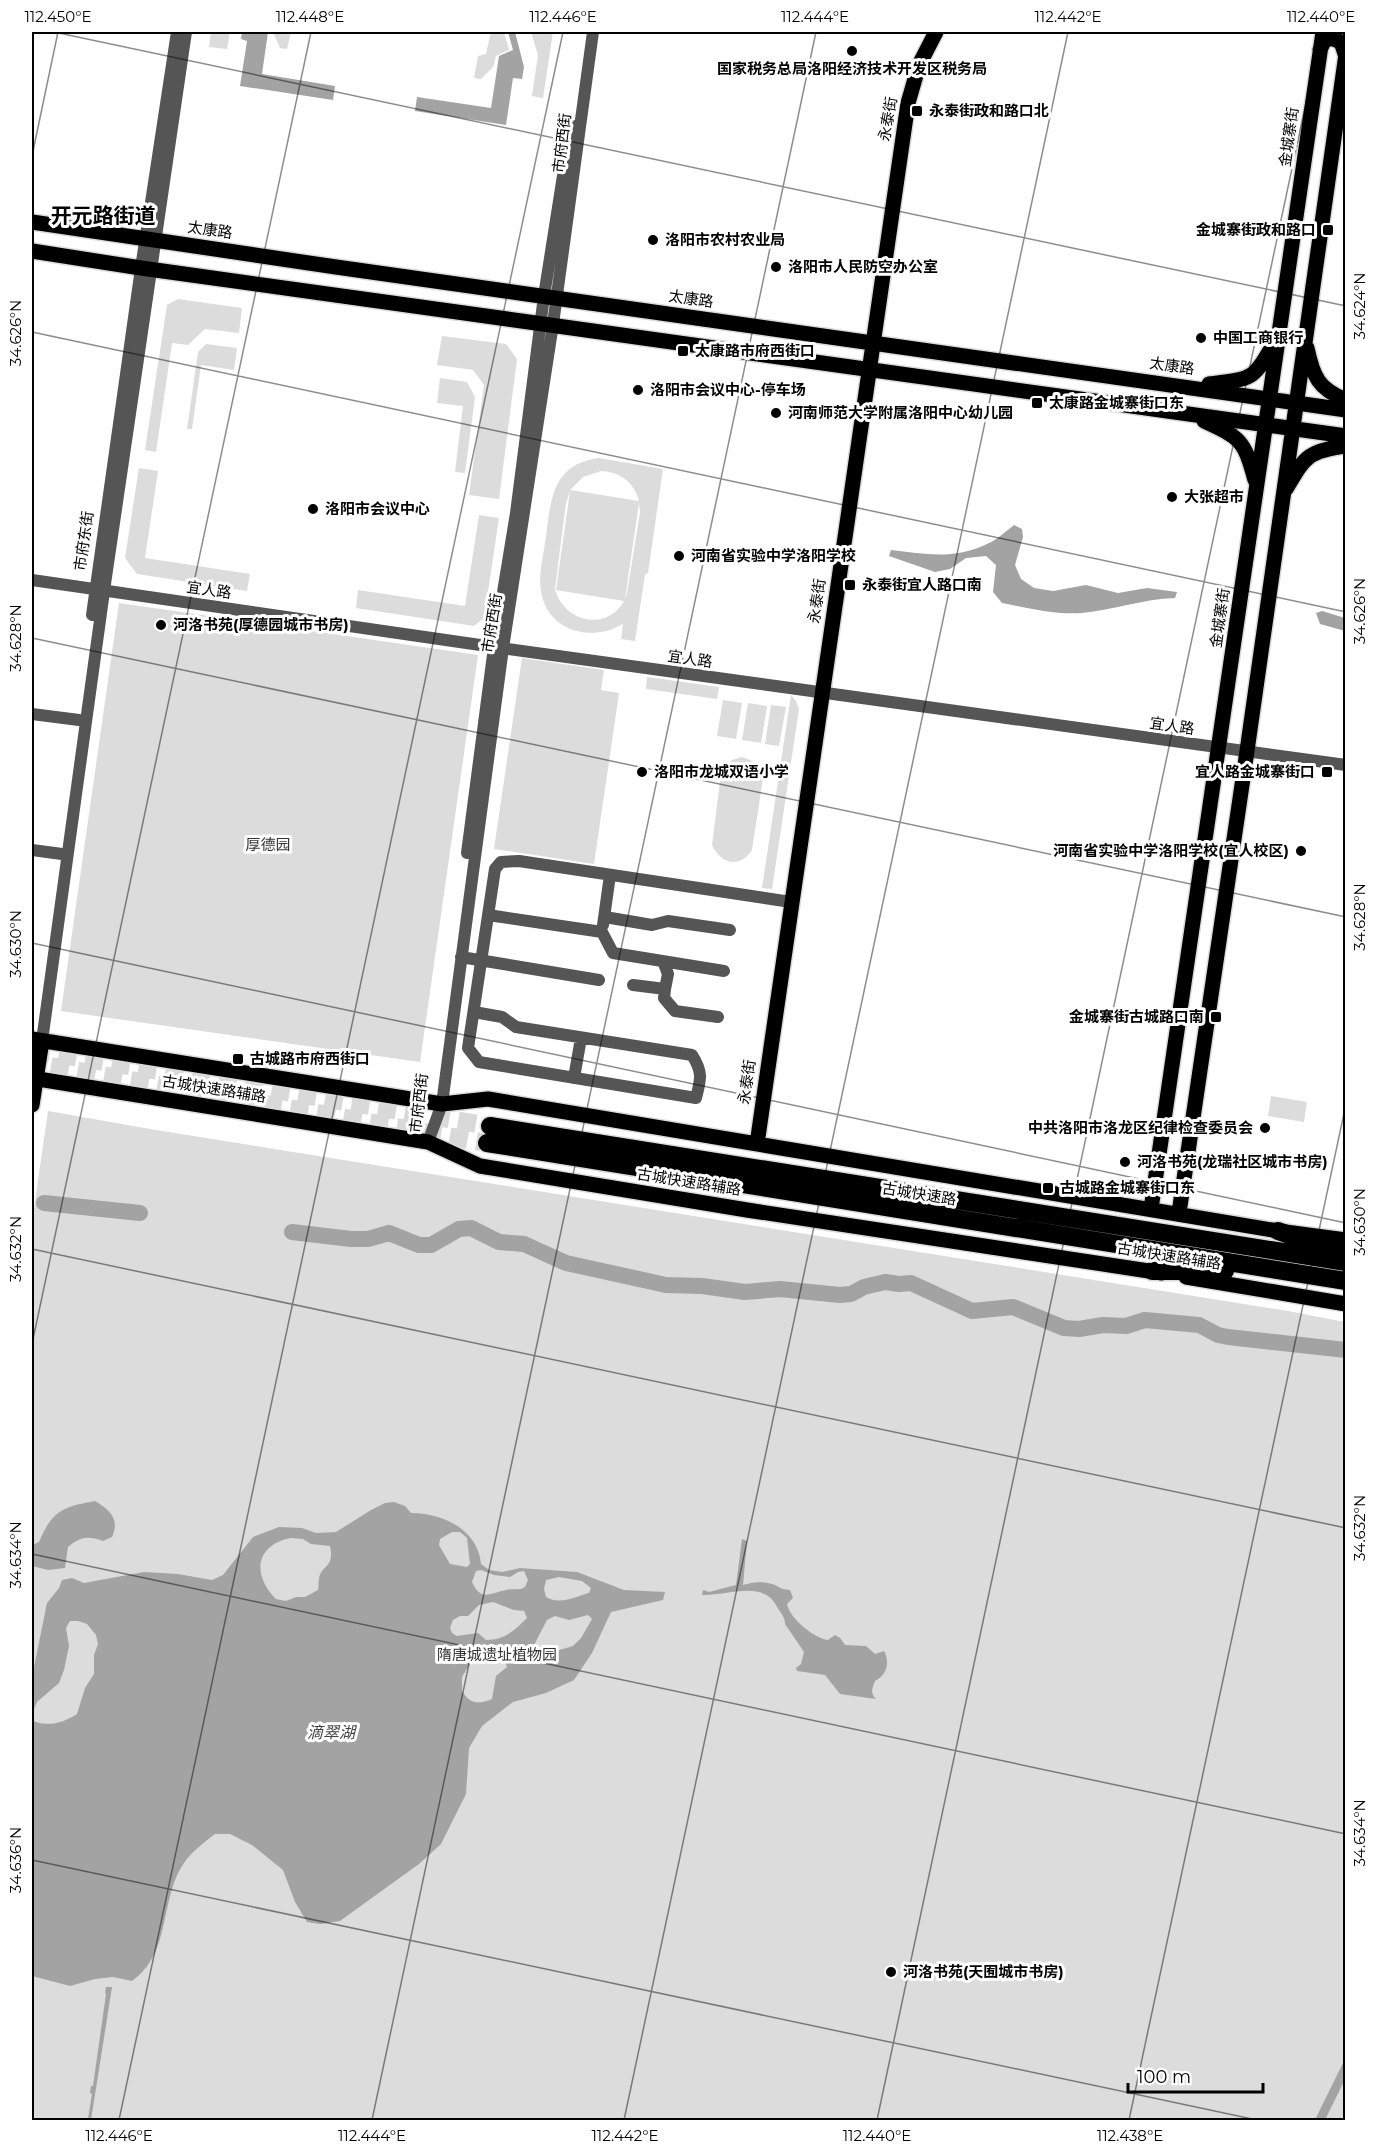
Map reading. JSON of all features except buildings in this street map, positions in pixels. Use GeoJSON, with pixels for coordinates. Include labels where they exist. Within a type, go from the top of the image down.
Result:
{"type":"FeatureCollection","features":[{"type":"Feature","properties":{"kind":"highway","name":"古城快速路"},"geometry":{"type":"LineString","coordinates":[[1346,1262],[489,1134],[1346,1281]]}},
{"type":"Feature","properties":{"kind":"highway"},"geometry":{"type":"LineString","coordinates":[[1278,1231],[1346,1255]]}},
{"type":"Feature","properties":{"kind":"highway"},"geometry":{"type":"LineString","coordinates":[[1152,1271],[1278,1271],[1346,1289]]}},
{"type":"Feature","properties":{"kind":"main road","name":"永泰街"},"geometry":{"type":"LineString","coordinates":[[869,343],[900,101],[911,61],[926,32]]}},
{"type":"Feature","properties":{"kind":"main road","name":"永泰街"},"geometry":{"type":"LineString","coordinates":[[755,1144],[865,368],[908,103],[919,65],[936,32]]}},
{"type":"Feature","properties":{"kind":"main road","name":"金城寨街"},"geometry":{"type":"LineString","coordinates":[[1151,1209],[1323,32]]}},
{"type":"Feature","properties":{"kind":"main road"},"geometry":{"type":"LineString","coordinates":[[1179,1213],[1346,54],[1341,42],[1331,38],[1324,41],[1320,50]]}},
{"type":"Feature","properties":{"kind":"main road","name":"太康路"},"geometry":{"type":"LineString","coordinates":[[32,222],[869,343],[1296,402],[1342,406]]}},
{"type":"Feature","properties":{"kind":"main road"},"geometry":{"type":"LineString","coordinates":[[32,251],[1339,435]]}},
{"type":"Feature","properties":{"kind":"main road"},"geometry":{"type":"LineString","coordinates":[[1279,335],[1280,348],[1285,353],[1291,354],[1297,352],[1305,339]]}},
{"type":"Feature","properties":{"kind":"main road"},"geometry":{"type":"LineString","coordinates":[[1190,387],[1251,376],[1261,366],[1279,335]]}},
{"type":"Feature","properties":{"kind":"main road"},"geometry":{"type":"LineString","coordinates":[[1305,339],[1313,372],[1321,385],[1334,395],[1342,406],[1330,413],[1328,425],[1339,435]]}},
{"type":"Feature","properties":{"kind":"main road"},"geometry":{"type":"LineString","coordinates":[[1224,419],[1230,412],[1232,402],[1228,392]]}},
{"type":"Feature","properties":{"kind":"main road"},"geometry":{"type":"LineString","coordinates":[[1186,413],[1229,432],[1241,441],[1248,453],[1258,484]]}},
{"type":"Feature","properties":{"kind":"main road"},"geometry":{"type":"LineString","coordinates":[[1284,489],[1312,453],[1346,446]]}},
{"type":"Feature","properties":{"kind":"main road"},"geometry":{"type":"LineString","coordinates":[[1258,484],[1268,471],[1274,472],[1280,475],[1284,489]]}},
{"type":"Feature","properties":{"kind":"main road"},"geometry":{"type":"LineString","coordinates":[[32,1105],[35,1039]]}},
{"type":"Feature","properties":{"kind":"main road","name":"市府东街"},"geometry":{"type":"LineString","coordinates":[[32,1056],[35,1039]]}},
{"type":"Feature","properties":{"kind":"main road","name":"古城快速路辅路"},"geometry":{"type":"LineString","coordinates":[[35,1039],[438,1103],[488,1100],[1278,1231],[1346,1240]]}},
{"type":"Feature","properties":{"kind":"main road","name":"古城快速路辅路"},"geometry":{"type":"LineString","coordinates":[[34,1078],[428,1142],[480,1166],[747,1210],[1152,1271],[1346,1304]]}},
{"type":"Feature","properties":{"kind":"street","name":"市府东街"},"geometry":{"type":"LineString","coordinates":[[35,1039],[147,269],[177,32]]}},
{"type":"Feature","properties":{"kind":"street","name":"市府东街"},"geometry":{"type":"LineString","coordinates":[[151,240],[186,32]]}},
{"type":"Feature","properties":{"kind":"street","name":"市府西街"},"geometry":{"type":"LineString","coordinates":[[438,1103],[516,513],[547,324],[586,32]]}},
{"type":"Feature","properties":{"kind":"street","name":"市府西街"},"geometry":{"type":"LineString","coordinates":[[550,297],[593,32]]}},
{"type":"Feature","properties":{"kind":"street","name":"宜人路"},"geometry":{"type":"LineString","coordinates":[[32,574],[499,644],[1220,745],[1346,759]]}},
{"type":"Feature","properties":{"kind":"street","name":"宜人路"},"geometry":{"type":"LineString","coordinates":[[32,580],[100,586]]}},
{"type":"Feature","properties":{"kind":"street","name":"市府东街"},"geometry":{"type":"LineString","coordinates":[[35,1039],[100,586]]}},
{"type":"Feature","properties":{"kind":"street","name":"市府西街"},"geometry":{"type":"LineString","coordinates":[[428,1142],[438,1103],[461,957],[499,644]]}},
{"type":"Feature","properties":{"kind":"street"},"geometry":{"type":"LineString","coordinates":[[32,714],[79,720]]}},
{"type":"Feature","properties":{"kind":"street","name":"宜人路"},"geometry":{"type":"LineString","coordinates":[[1247,748],[1346,765]]}},
{"type":"Feature","properties":{"kind":"street"},"geometry":{"type":"LineString","coordinates":[[32,850],[62,854]]}},
{"type":"Feature","properties":{"kind":"street"},"geometry":{"type":"LineString","coordinates":[[474,1012],[502,1017],[516,1027],[692,1055],[700,1067],[696,1098],[479,1062],[468,1048],[495,869],[501,862],[519,861],[789,901]]}},
{"type":"Feature","properties":{"kind":"street"},"geometry":{"type":"LineString","coordinates":[[610,875],[602,932],[613,953],[724,971]]}},
{"type":"Feature","properties":{"kind":"street"},"geometry":{"type":"LineString","coordinates":[[488,915],[602,932]]}},
{"type":"Feature","properties":{"kind":"street"},"geometry":{"type":"LineString","coordinates":[[605,918],[652,925],[668,921],[730,930]]}},
{"type":"Feature","properties":{"kind":"street"},"geometry":{"type":"LineString","coordinates":[[461,957],[598,980]]}},
{"type":"Feature","properties":{"kind":"street"},"geometry":{"type":"LineString","coordinates":[[663,961],[668,974],[664,998],[675,1011],[718,1017]]}},
{"type":"Feature","properties":{"kind":"street"},"geometry":{"type":"LineString","coordinates":[[633,985],[665,989]]}},
{"type":"Feature","properties":{"kind":"street"},"geometry":{"type":"LineString","coordinates":[[574,1078],[581,1038]]}},
{"type":"Feature","properties":{"kind":"green space"},"geometry":{"type":"Polygon","coordinates":[[[211,32],[230,32],[227,49],[209,47],[211,32]]]}},
{"type":"Feature","properties":{"kind":"green space"},"geometry":{"type":"Polygon","coordinates":[[[273,32],[291,32],[287,49],[280,48],[273,32]]]}},
{"type":"Feature","properties":{"kind":"green space"},"geometry":{"type":"Polygon","coordinates":[[[491,32],[504,32],[509,50],[496,56],[493,67],[481,79],[474,78],[478,56],[486,54],[491,32]]]}},
{"type":"Feature","properties":{"kind":"green space"},"geometry":{"type":"Polygon","coordinates":[[[531,32],[553,32],[543,98],[532,96],[538,55],[531,32]]]}},
{"type":"Feature","properties":{"kind":"green space"},"geometry":{"type":"Polygon","coordinates":[[[178,299],[242,308],[239,333],[205,329],[188,345],[172,343],[156,452],[145,450],[167,305],[178,299]]]}},
{"type":"Feature","properties":{"kind":"green space"},"geometry":{"type":"Polygon","coordinates":[[[442,336],[506,344],[517,359],[499,499],[469,495],[484,385],[473,370],[437,365],[442,336]]]}},
{"type":"Feature","properties":{"kind":"green space"},"geometry":{"type":"Polygon","coordinates":[[[206,344],[237,348],[234,370],[201,365],[192,429],[187,429],[198,352],[206,344]]]}},
{"type":"Feature","properties":{"kind":"green space"},"geometry":{"type":"Polygon","coordinates":[[[440,378],[467,382],[475,397],[465,473],[455,472],[463,406],[437,403],[440,378]]]}},
{"type":"Feature","properties":{"kind":"green space"},"geometry":{"type":"Polygon","coordinates":[[[599,458],[663,469],[648,573],[645,574],[635,641],[621,639],[623,624],[611,630],[598,632],[572,630],[552,616],[545,605],[541,591],[541,571],[553,496],[563,475],[572,467],[599,458]],[[601,471],[583,477],[570,490],[639,501],[634,488],[625,479],[614,473],[601,471]],[[570,491],[566,503],[555,589],[567,609],[576,615],[596,620],[607,617],[624,601],[556,590],[570,491]],[[639,503],[625,599],[640,512],[639,503]]]}},
{"type":"Feature","properties":{"kind":"green space"},"geometry":{"type":"Polygon","coordinates":[[[139,468],[158,471],[145,558],[250,574],[247,591],[137,574],[125,558],[139,468]]]}},
{"type":"Feature","properties":{"kind":"green space"},"geometry":{"type":"Polygon","coordinates":[[[479,515],[499,518],[484,618],[474,626],[356,608],[358,590],[465,606],[479,515]]]}},
{"type":"Feature","properties":{"kind":"green space","name":"厚德园"},"geometry":{"type":"Polygon","coordinates":[[[119,603],[478,655],[420,1062],[61,1011],[119,603]]]}},
{"type":"Feature","properties":{"kind":"green space"},"geometry":{"type":"Polygon","coordinates":[[[522,658],[604,670],[601,690],[619,693],[594,864],[494,849],[522,658]]]}},
{"type":"Feature","properties":{"kind":"green space"},"geometry":{"type":"Polygon","coordinates":[[[647,677],[719,687],[717,699],[646,689],[647,677]]]}},
{"type":"Feature","properties":{"kind":"green space"},"geometry":{"type":"Polygon","coordinates":[[[791,695],[799,709],[772,889],[762,888],[791,695]]]}},
{"type":"Feature","properties":{"kind":"green space"},"geometry":{"type":"Polygon","coordinates":[[[723,700],[742,703],[736,739],[717,736],[723,700]]]}},
{"type":"Feature","properties":{"kind":"green space"},"geometry":{"type":"Polygon","coordinates":[[[748,703],[767,706],[761,743],[742,740],[748,703]]]}},
{"type":"Feature","properties":{"kind":"green space"},"geometry":{"type":"Polygon","coordinates":[[[771,705],[786,707],[779,746],[765,744],[771,705]]]}},
{"type":"Feature","properties":{"kind":"green space"},"geometry":{"type":"Polygon","coordinates":[[[742,757],[756,764],[763,778],[752,850],[742,860],[730,862],[720,856],[712,845],[721,774],[732,760],[742,757]]]}},
{"type":"Feature","properties":{"kind":"green space"},"geometry":{"type":"Polygon","coordinates":[[[1271,1096],[1307,1102],[1304,1122],[1268,1116],[1271,1096]]]}},
{"type":"Feature","properties":{"kind":"green space","name":"隋唐城遗址植物园"},"geometry":{"type":"Polygon","coordinates":[[[48,1111],[1345,1322],[1345,2120],[32,2120],[32,1222],[48,1111]]]}},
{"type":"Feature","properties":{"kind":"water"},"geometry":{"type":"Polygon","coordinates":[[[242,32],[268,32],[262,74],[335,86],[333,100],[240,86],[247,41],[241,39],[242,32]]]}},
{"type":"Feature","properties":{"kind":"water"},"geometry":{"type":"Polygon","coordinates":[[[508,32],[515,32],[524,67],[522,79],[513,78],[506,125],[415,111],[417,97],[491,108],[499,56],[513,50],[508,32]]]}},
{"type":"Feature","properties":{"kind":"water"},"geometry":{"type":"Polygon","coordinates":[[[1014,525],[1022,529],[1023,537],[1015,565],[1021,579],[1034,588],[1053,591],[1086,585],[1118,593],[1147,588],[1177,592],[1175,598],[1151,600],[1082,613],[1042,611],[1002,603],[993,592],[996,565],[986,556],[966,558],[950,569],[935,572],[889,556],[891,550],[939,554],[963,552],[991,542],[1014,525]]]}},
{"type":"Feature","properties":{"kind":"water"},"geometry":{"type":"Polygon","coordinates":[[[1322,611],[1345,618],[1345,631],[1320,624],[1316,613],[1322,611]]]}},
{"type":"Feature","properties":{"kind":"water"},"geometry":{"type":"Polygon","coordinates":[[[95,1501],[105,1508],[114,1520],[112,1537],[103,1541],[85,1538],[73,1543],[68,1547],[65,1568],[48,1570],[32,1566],[32,1545],[39,1542],[54,1517],[66,1508],[95,1501]]]}},
{"type":"Feature","properties":{"kind":"water","name":"滴翠湖"},"geometry":{"type":"Polygon","coordinates":[[[394,1502],[405,1506],[411,1513],[435,1516],[456,1525],[473,1541],[481,1564],[489,1570],[502,1572],[520,1568],[577,1572],[624,1590],[665,1592],[663,1600],[611,1612],[592,1653],[574,1680],[546,1693],[513,1702],[482,1726],[469,1748],[466,1794],[441,1844],[419,1864],[340,1921],[320,1924],[307,1922],[295,1902],[283,1870],[252,1845],[230,1834],[215,1834],[194,1851],[176,1877],[153,1956],[145,1969],[132,1981],[113,1977],[70,1986],[32,1976],[32,1714],[32,1677],[47,1603],[59,1588],[62,1580],[72,1578],[84,1583],[144,1572],[178,1574],[212,1580],[223,1575],[253,1537],[279,1527],[302,1528],[316,1533],[336,1532],[385,1503],[394,1502]],[[452,1532],[440,1539],[439,1545],[450,1564],[467,1567],[470,1564],[467,1538],[460,1532],[452,1532]],[[291,1538],[270,1547],[261,1562],[261,1571],[268,1590],[276,1599],[286,1601],[296,1597],[305,1597],[318,1590],[320,1574],[331,1558],[330,1546],[311,1544],[303,1539],[291,1538]],[[481,1570],[476,1571],[472,1582],[479,1592],[486,1595],[523,1588],[528,1580],[524,1571],[510,1577],[494,1575],[481,1570]],[[559,1577],[546,1580],[544,1589],[546,1597],[562,1600],[589,1593],[591,1588],[582,1581],[559,1577]],[[493,1602],[479,1605],[468,1616],[460,1616],[453,1620],[450,1628],[452,1633],[457,1636],[478,1633],[486,1640],[509,1634],[527,1618],[524,1611],[514,1610],[493,1602]],[[588,1615],[569,1620],[555,1616],[547,1620],[534,1645],[535,1650],[547,1647],[556,1651],[573,1646],[581,1638],[592,1619],[588,1615]],[[70,1621],[66,1628],[69,1646],[59,1683],[37,1702],[32,1714],[33,1721],[39,1723],[56,1723],[77,1714],[85,1688],[94,1674],[94,1655],[98,1644],[96,1635],[87,1624],[70,1621]],[[485,1657],[471,1662],[462,1677],[462,1691],[465,1695],[471,1701],[483,1702],[492,1699],[496,1676],[507,1667],[505,1661],[485,1657]]]}},
{"type":"Feature","properties":{"kind":"water"},"geometry":{"type":"Polygon","coordinates":[[[742,1539],[747,1541],[743,1585],[765,1582],[790,1590],[793,1598],[787,1604],[789,1610],[810,1632],[828,1640],[835,1635],[845,1645],[866,1646],[875,1654],[884,1651],[887,1659],[885,1672],[875,1681],[872,1689],[876,1699],[840,1694],[825,1675],[797,1671],[796,1668],[801,1664],[804,1652],[771,1598],[763,1593],[744,1591],[702,1595],[703,1590],[709,1592],[736,1585],[742,1539]]]}},
{"type":"Feature","properties":{"kind":"water"},"geometry":{"type":"Polygon","coordinates":[[[106,1987],[112,1987],[91,2120],[88,2119],[92,2094],[90,2093],[91,2086],[93,2086],[106,1987]]]}},
{"type":"Feature","properties":{"kind":"waterway"},"geometry":{"type":"LineString","coordinates":[[44,1203],[140,1213]]}},
{"type":"Feature","properties":{"kind":"waterway"},"geometry":{"type":"LineString","coordinates":[[292,1232],[351,1239],[368,1239],[389,1233],[419,1245],[431,1245],[459,1229],[471,1228],[499,1242],[524,1244],[566,1263],[666,1285],[702,1286],[745,1292],[780,1289],[840,1295],[851,1294],[864,1287],[885,1282],[911,1283],[972,1311],[1013,1307],[1064,1328],[1126,1326],[1145,1320],[1199,1325],[1218,1335],[1228,1337],[1346,1350]]}},
{"type":"Feature","properties":{"kind":"waterway"},"geometry":{"type":"LineString","coordinates":[[1320,2120],[1346,2067]]}},
{"type":"Feature","properties":{"kind":"tunnel"},"geometry":{"type":"LineString","coordinates":[[32,1050],[490,1126]]}},
{"type":"Feature","properties":{"kind":"tunnel"},"geometry":{"type":"LineString","coordinates":[[51,1066],[487,1143]]}},
{"type":"Feature","properties":{"kind":"place","name":"国家税务总局洛阳经济技术开发区税务局"},"geometry":{"type":"Point","coordinates":[852,51]}},
{"type":"Feature","properties":{"kind":"place","name":"永泰街政和路口北"},"geometry":{"type":"Point","coordinates":[917,111]}},
{"type":"Feature","properties":{"kind":"place","name":"金城寨街政和路口"},"geometry":{"type":"Point","coordinates":[1328,230]}},
{"type":"Feature","properties":{"kind":"place","name":"洛阳市农村农业局"},"geometry":{"type":"Point","coordinates":[653,240]}},
{"type":"Feature","properties":{"kind":"place","name":"洛阳市人民防空办公室"},"geometry":{"type":"Point","coordinates":[776,267]}},
{"type":"Feature","properties":{"kind":"place","name":"中国工商银行"},"geometry":{"type":"Point","coordinates":[1201,338]}},
{"type":"Feature","properties":{"kind":"place","name":"太康路市府西街口"},"geometry":{"type":"Point","coordinates":[683,351]}},
{"type":"Feature","properties":{"kind":"place","name":"洛阳市会议中心-停车场"},"geometry":{"type":"Point","coordinates":[638,390]}},
{"type":"Feature","properties":{"kind":"place","name":"太康路金城寨街口东"},"geometry":{"type":"Point","coordinates":[1037,403]}},
{"type":"Feature","properties":{"kind":"place","name":"河南师范大学附属洛阳中心幼儿园"},"geometry":{"type":"Point","coordinates":[776,413]}},
{"type":"Feature","properties":{"kind":"place","name":"大张超市"},"geometry":{"type":"Point","coordinates":[1172,497]}},
{"type":"Feature","properties":{"kind":"place","name":"洛阳市会议中心"},"geometry":{"type":"Point","coordinates":[313,509]}},
{"type":"Feature","properties":{"kind":"place","name":"河南省实验中学洛阳学校"},"geometry":{"type":"Point","coordinates":[679,556]}},
{"type":"Feature","properties":{"kind":"place","name":"永泰街宜人路口南"},"geometry":{"type":"Point","coordinates":[850,585]}},
{"type":"Feature","properties":{"kind":"place","name":"河洛书苑(厚德园城市书房)"},"geometry":{"type":"Point","coordinates":[161,625]}},
{"type":"Feature","properties":{"kind":"place","name":"洛阳市龙城双语小学"},"geometry":{"type":"Point","coordinates":[642,772]}},
{"type":"Feature","properties":{"kind":"place","name":"宜人路金城寨街口"},"geometry":{"type":"Point","coordinates":[1327,772]}},
{"type":"Feature","properties":{"kind":"place","name":"河南省实验中学洛阳学校(宜人校区)"},"geometry":{"type":"Point","coordinates":[1301,851]}},
{"type":"Feature","properties":{"kind":"place","name":"金城寨街古城路口南"},"geometry":{"type":"Point","coordinates":[1216,1017]}},
{"type":"Feature","properties":{"kind":"place","name":"古城路市府西街口"},"geometry":{"type":"Point","coordinates":[238,1059]}},
{"type":"Feature","properties":{"kind":"place","name":"中共洛阳市洛龙区纪律检查委员会"},"geometry":{"type":"Point","coordinates":[1265,1128]}},
{"type":"Feature","properties":{"kind":"place","name":"河洛书苑(龙瑞社区城市书房)"},"geometry":{"type":"Point","coordinates":[1125,1162]}},
{"type":"Feature","properties":{"kind":"place","name":"古城路金城寨街口东"},"geometry":{"type":"Point","coordinates":[1048,1188]}},
{"type":"Feature","properties":{"kind":"place","name":"河洛书苑(天囿城市书房)"},"geometry":{"type":"Point","coordinates":[891,1972]}},
{"type":"Feature","properties":{"kind":"district","name":"开元路街道"},"geometry":{"type":"Point","coordinates":[103,216]}}]}
